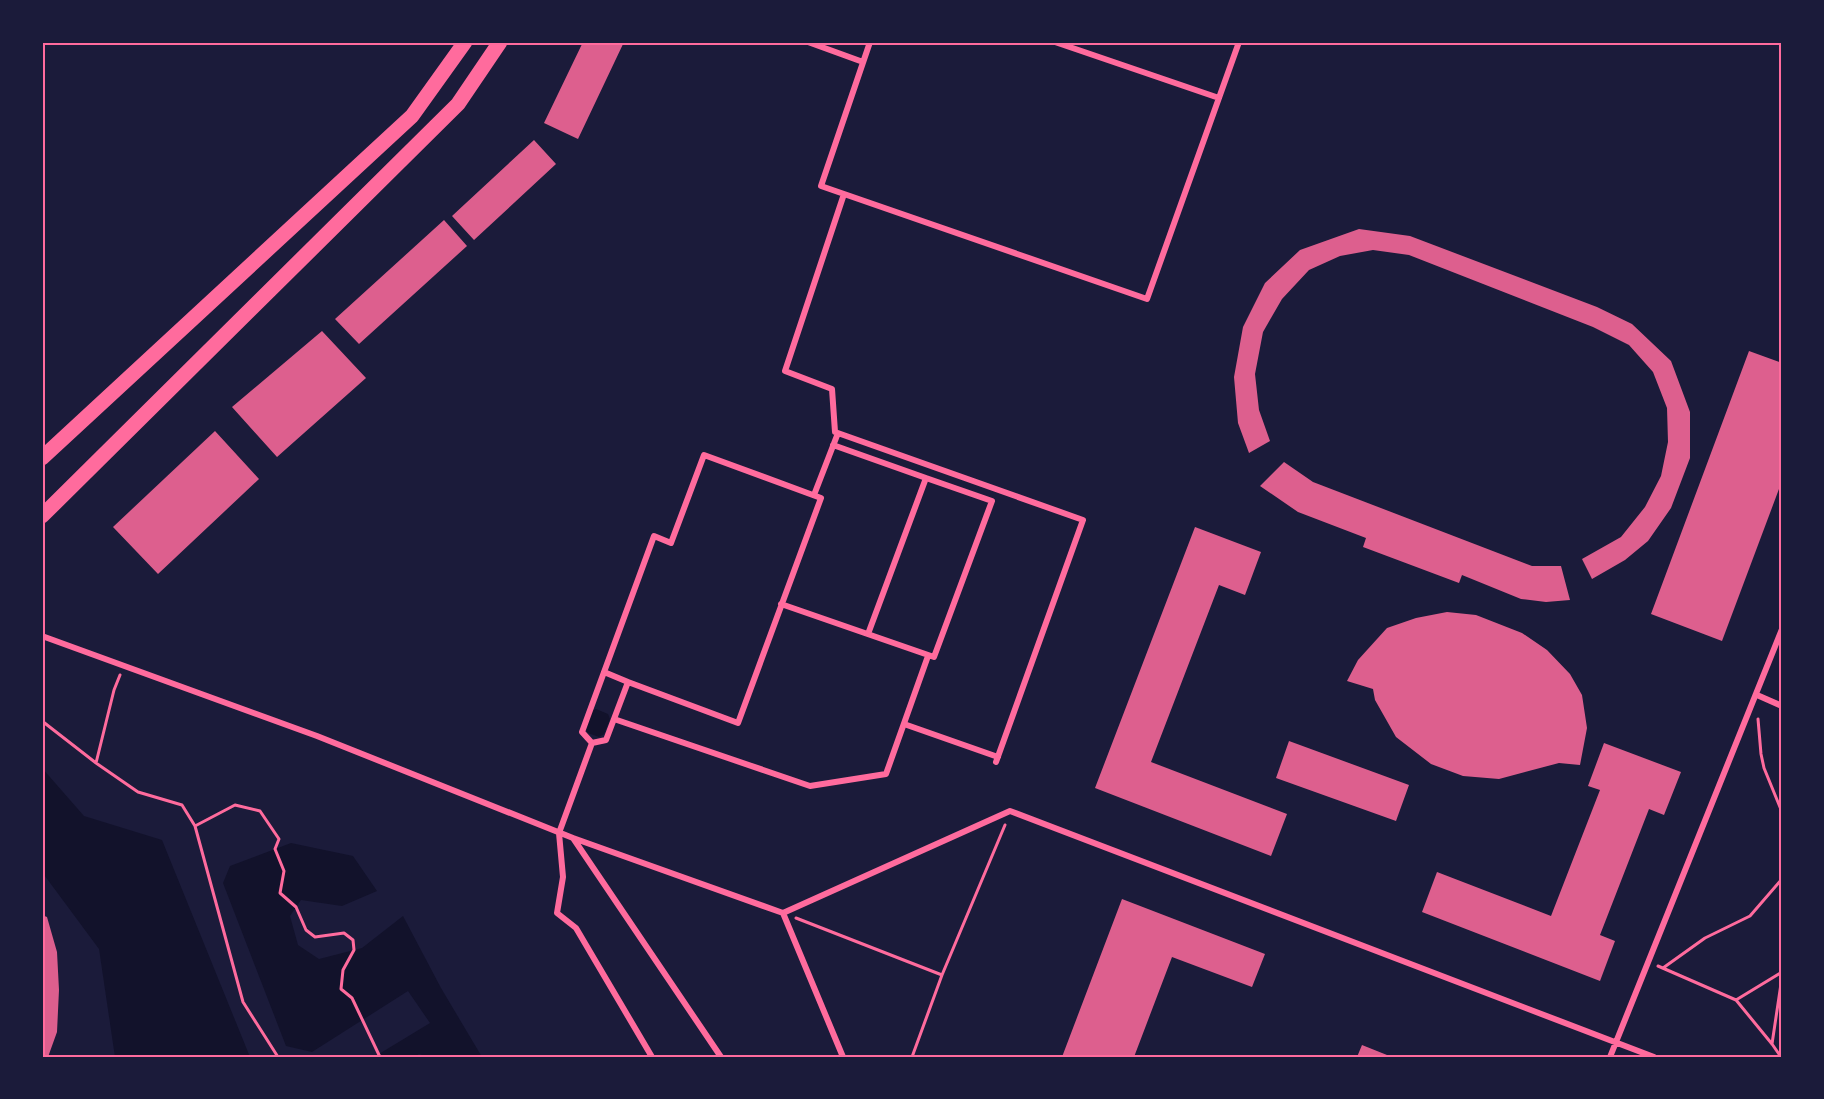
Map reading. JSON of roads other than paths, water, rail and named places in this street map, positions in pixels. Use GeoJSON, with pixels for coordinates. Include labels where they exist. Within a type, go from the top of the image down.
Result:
{"type":"FeatureCollection","features":[{"type":"Feature","properties":{"kind":"main road"},"geometry":{"type":"LineString","coordinates":[[42,458],[412,116],[465,42]]}},
{"type":"Feature","properties":{"kind":"main road"},"geometry":{"type":"LineString","coordinates":[[42,516],[458,104],[500,42]]}},
{"type":"Feature","properties":{"kind":"street"},"geometry":{"type":"LineString","coordinates":[[808,42],[863,62]]}},
{"type":"Feature","properties":{"kind":"street"},"geometry":{"type":"LineString","coordinates":[[870,42],[821,186],[1147,299],[1239,42]]}},
{"type":"Feature","properties":{"kind":"street"},"geometry":{"type":"LineString","coordinates":[[1055,42],[1219,98]]}},
{"type":"Feature","properties":{"kind":"street"},"geometry":{"type":"LineString","coordinates":[[844,194],[785,371],[832,389],[835,432],[1083,520],[997,759],[904,724]]}},
{"type":"Feature","properties":{"kind":"street"},"geometry":{"type":"LineString","coordinates":[[814,495],[838,433]]}},
{"type":"Feature","properties":{"kind":"street"},"geometry":{"type":"LineString","coordinates":[[781,604],[934,657],[992,501],[834,445]]}},
{"type":"Feature","properties":{"kind":"street"},"geometry":{"type":"LineString","coordinates":[[592,743],[582,732],[604,672],[654,536],[671,543],[704,455],[821,498],[738,723],[604,672]]}},
{"type":"Feature","properties":{"kind":"street"},"geometry":{"type":"LineString","coordinates":[[868,634],[926,478]]}},
{"type":"Feature","properties":{"kind":"street"},"geometry":{"type":"LineString","coordinates":[[1610,1057],[1782,629]]}},
{"type":"Feature","properties":{"kind":"street"},"geometry":{"type":"LineString","coordinates":[[42,636],[317,736],[573,838],[783,913],[1011,811],[1654,1057]]}},
{"type":"Feature","properties":{"kind":"street"},"geometry":{"type":"LineString","coordinates":[[614,719],[810,786],[886,774],[928,656]]}},
{"type":"Feature","properties":{"kind":"street"},"geometry":{"type":"LineString","coordinates":[[592,743],[606,740],[628,682]]}},
{"type":"Feature","properties":{"kind":"street"},"geometry":{"type":"LineString","coordinates":[[1757,695],[1782,705]]}},
{"type":"Feature","properties":{"kind":"street"},"geometry":{"type":"LineString","coordinates":[[592,743],[560,833],[563,877],[557,913],[576,928],[652,1057]]}},
{"type":"Feature","properties":{"kind":"street"},"geometry":{"type":"LineString","coordinates":[[573,838],[721,1057]]}},
{"type":"Feature","properties":{"kind":"street"},"geometry":{"type":"LineString","coordinates":[[783,913],[843,1057]]}}]}
